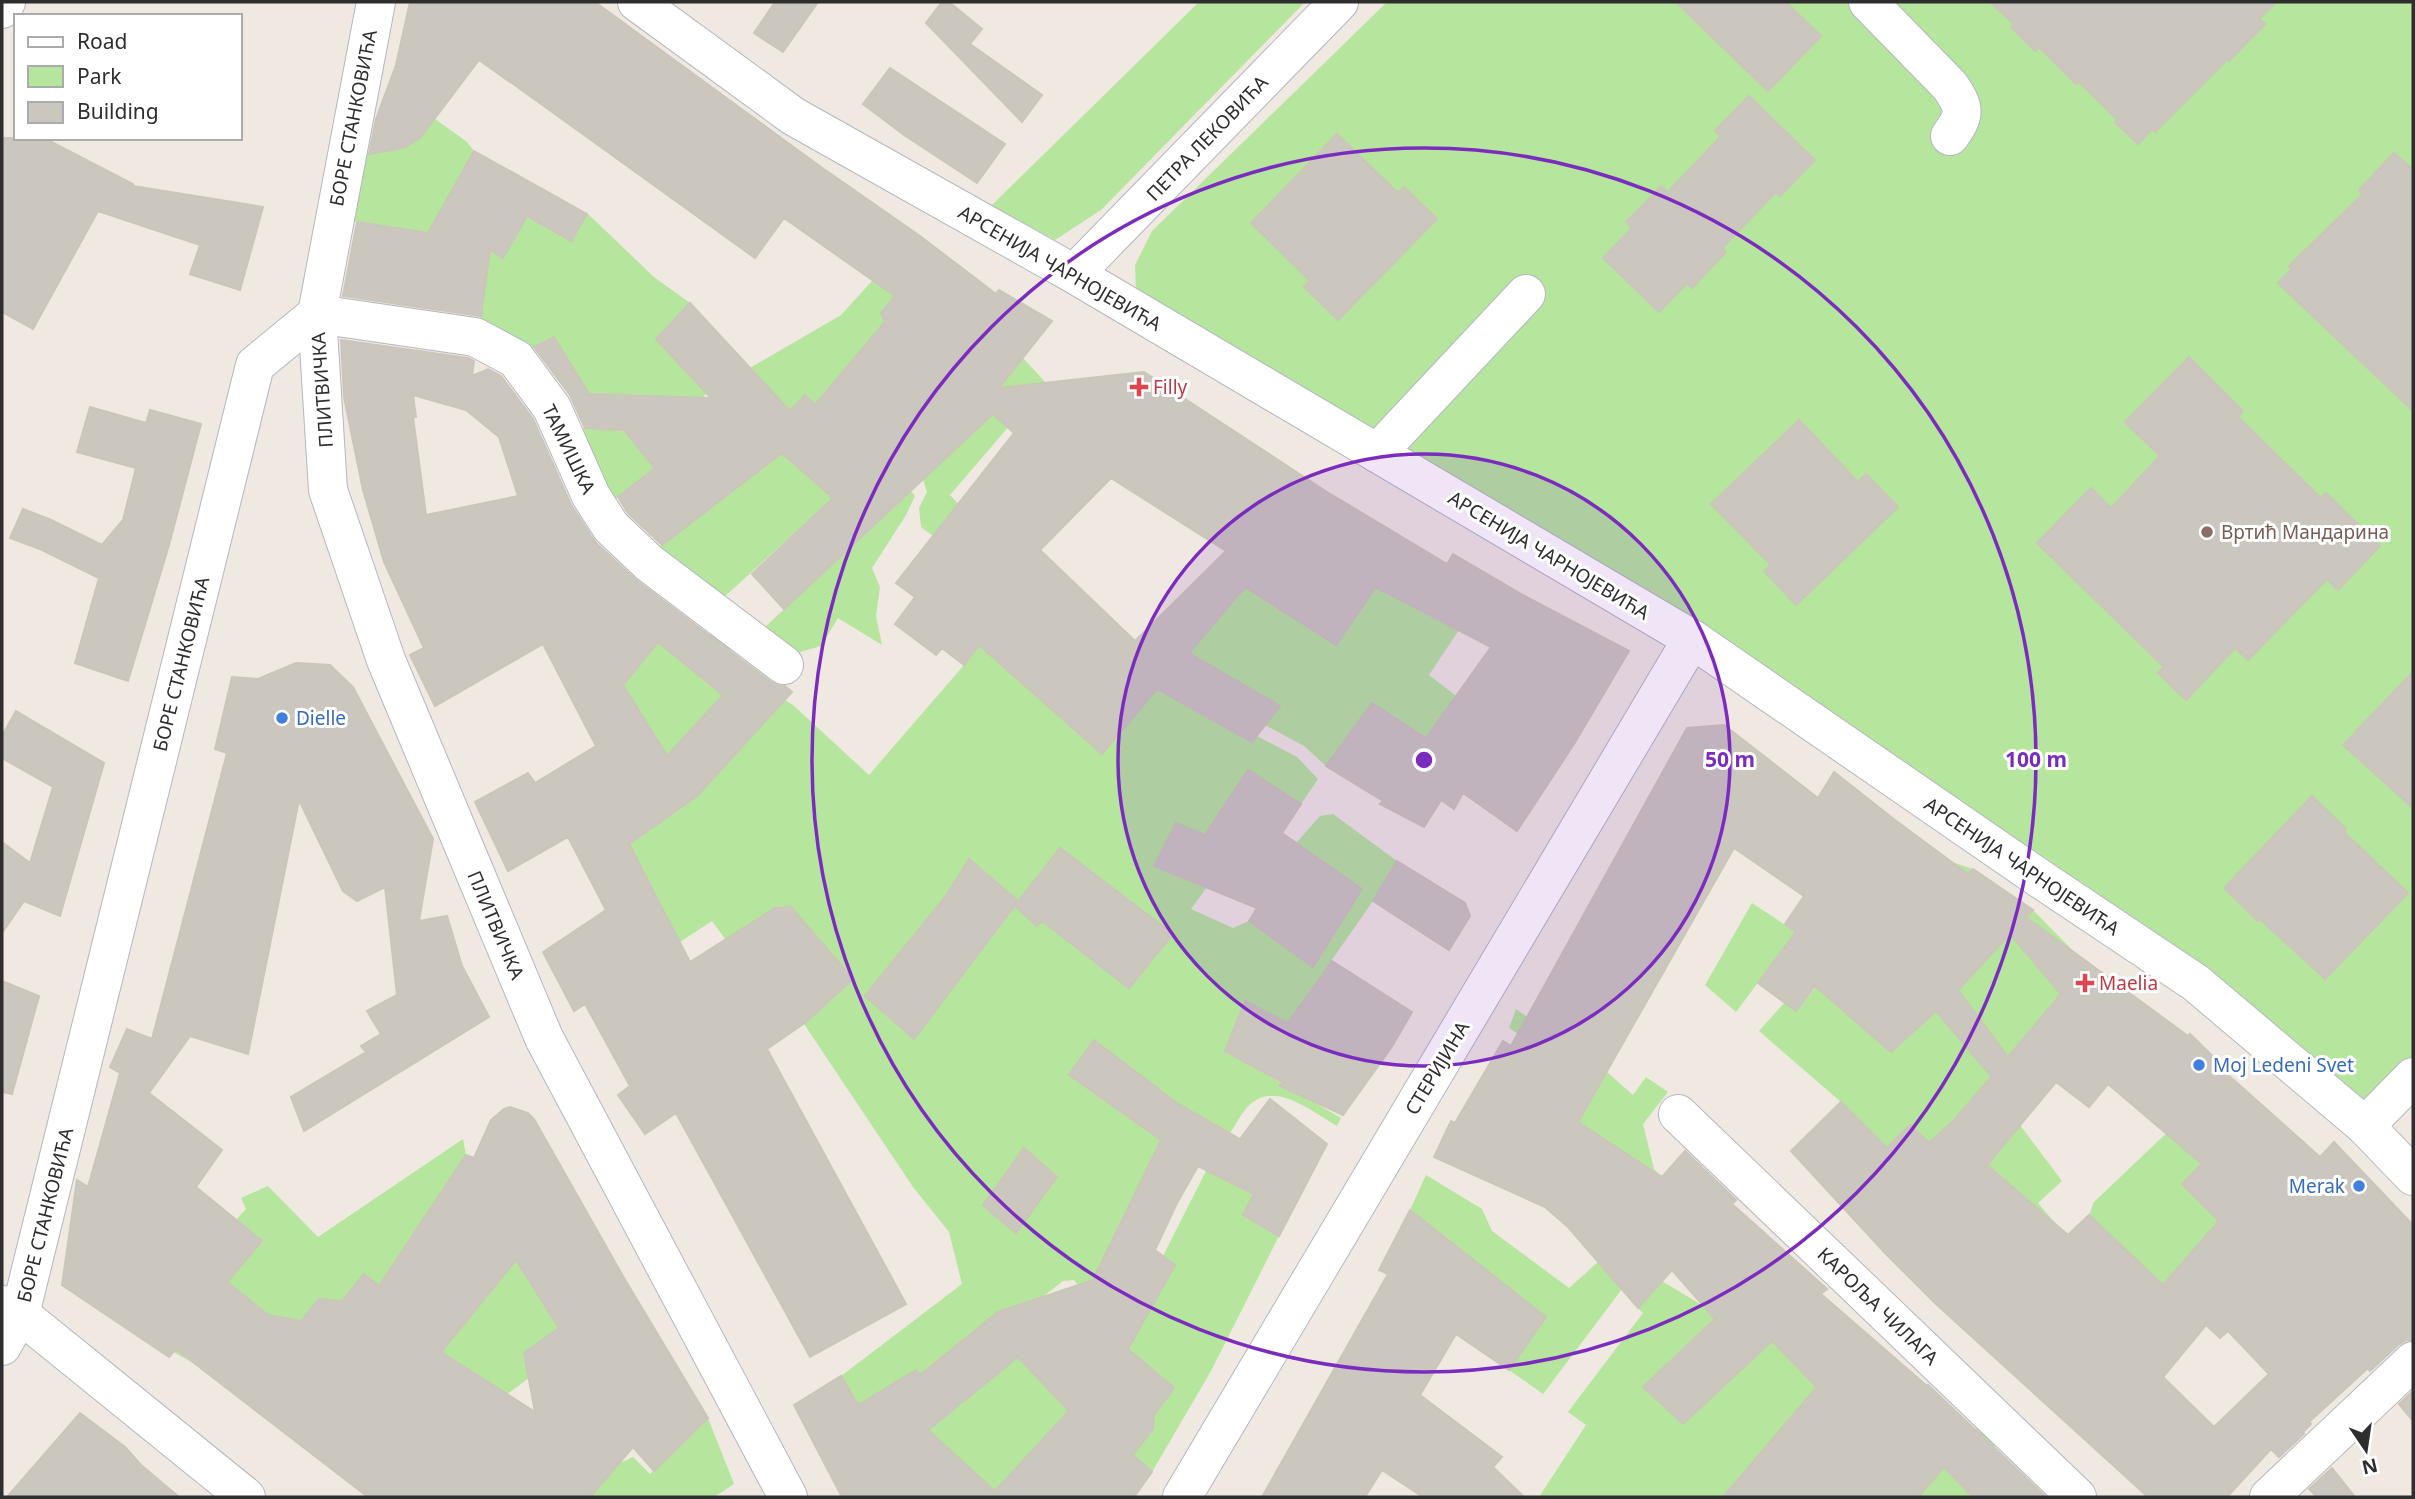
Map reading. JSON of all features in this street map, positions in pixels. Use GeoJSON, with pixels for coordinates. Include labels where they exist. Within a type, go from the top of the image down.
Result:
{"type":"FeatureCollection","features":[{"type":"Feature","properties":{"kind":"street"},"geometry":{"type":"LineString","coordinates":[[2,9],[6,2]]}},
{"type":"Feature","properties":{"kind":"street","name":"БОРЕ СТАНКОВИЋА"},"geometry":{"type":"LineString","coordinates":[[8,1322],[255,365],[317,314],[376,2]]}},
{"type":"Feature","properties":{"kind":"street","name":"АРСЕНИЈА ЧАРНОЈЕВИЋА"},"geometry":{"type":"LineString","coordinates":[[637,2],[793,116],[1074,274],[1692,639],[2196,983],[2365,1126],[2413,1175]]}},
{"type":"Feature","properties":{"kind":"street","name":"ПЕТРА ЛЕКОВИЋА"},"geometry":{"type":"LineString","coordinates":[[1074,274],[1339,2]]}},
{"type":"Feature","properties":{"kind":"street"},"geometry":{"type":"LineString","coordinates":[[1868,2],[1950,86],[1960,101],[1962,120],[1950,136]]}},
{"type":"Feature","properties":{"kind":"street"},"geometry":{"type":"LineString","coordinates":[[1377,453],[1527,294]]}},
{"type":"Feature","properties":{"kind":"street","name":"ТАМИШКА"},"geometry":{"type":"LineString","coordinates":[[317,314],[475,337],[516,359],[552,408],[591,496],[611,527],[649,563],[784,665]]}},
{"type":"Feature","properties":{"kind":"street","name":"ПЛИТВИЧКА"},"geometry":{"type":"LineString","coordinates":[[317,314],[328,490],[386,660],[544,1038],[788,1497]]}},
{"type":"Feature","properties":{"kind":"street","name":"СТЕРИЈИНА"},"geometry":{"type":"LineString","coordinates":[[1182,1497],[1692,639]]}},
{"type":"Feature","properties":{"kind":"street"},"geometry":{"type":"LineString","coordinates":[[2365,1126],[2413,1077]]}},
{"type":"Feature","properties":{"kind":"street","name":"КАРОЉА ЧИЛАГА"},"geometry":{"type":"LineString","coordinates":[[1678,1114],[2077,1497]]}},
{"type":"Feature","properties":{"kind":"street"},"geometry":{"type":"LineString","coordinates":[[8,1322],[246,1497]]}},
{"type":"Feature","properties":{"kind":"street"},"geometry":{"type":"LineString","coordinates":[[2269,1497],[2413,1361]]}},
{"type":"Feature","properties":{"kind":"green space"},"geometry":{"type":"Polygon","coordinates":[[[1199,2],[1305,2],[1101,210],[1055,240],[991,206],[1199,2]]]}},
{"type":"Feature","properties":{"kind":"green space"},"geometry":{"type":"Polygon","coordinates":[[[1387,2],[2413,2],[2413,1061],[2364,1112],[1136,290],[1135,265],[1152,231],[1387,2]]]}},
{"type":"Feature","properties":{"kind":"green space"},"geometry":{"type":"Polygon","coordinates":[[[435,119],[467,142],[474,151],[435,220],[503,258],[527,216],[571,240],[587,213],[654,277],[690,303],[656,339],[707,393],[645,454],[655,468],[611,503],[573,428],[650,431],[632,395],[589,394],[554,338],[528,350],[479,329],[487,271],[387,227],[351,221],[363,155],[412,143],[435,119]]]}},
{"type":"Feature","properties":{"kind":"green space"},"geometry":{"type":"Polygon","coordinates":[[[923,260],[881,313],[885,322],[816,406],[805,396],[766,438],[750,368],[841,315],[873,280],[923,260]]]}},
{"type":"Feature","properties":{"kind":"green space"},"geometry":{"type":"Polygon","coordinates":[[[1023,358],[1046,383],[950,495],[1020,570],[1055,599],[1000,664],[1102,754],[1300,522],[1332,542],[1282,610],[1336,644],[1390,567],[1427,597],[1420,610],[1459,630],[1429,675],[1456,696],[1426,738],[1372,704],[1326,766],[1304,746],[1265,725],[1279,706],[1234,680],[1206,717],[1252,742],[1257,736],[1297,757],[1318,779],[1301,804],[1248,770],[1205,835],[1176,824],[1154,866],[1207,887],[1191,909],[1233,928],[1249,921],[1292,952],[1309,948],[1320,955],[1362,889],[1296,843],[1320,816],[1333,814],[1397,861],[1373,901],[1306,997],[1341,1018],[1331,1033],[1289,1023],[1245,1002],[1225,1050],[1341,1118],[1337,1126],[1302,1105],[1278,1096],[1266,1096],[1245,1110],[1230,1133],[1177,1103],[1093,1041],[1069,1076],[1161,1140],[1086,1295],[1074,1280],[1063,1281],[1041,1298],[998,1312],[920,1375],[916,1371],[858,1405],[841,1376],[962,1284],[949,1232],[913,1187],[784,994],[773,1001],[753,977],[779,957],[821,1007],[852,979],[791,907],[775,908],[726,940],[712,921],[680,942],[627,845],[697,796],[785,700],[869,775],[964,665],[1015,598],[921,527],[919,508],[927,492],[919,467],[933,448],[941,453],[985,398],[989,400],[1023,358]]]}},
{"type":"Feature","properties":{"kind":"green space"},"geometry":{"type":"Polygon","coordinates":[[[782,453],[801,470],[904,483],[915,496],[872,568],[880,587],[876,616],[882,645],[838,618],[821,646],[793,654],[761,631],[865,533],[833,498],[722,599],[656,549],[782,453]]]}},
{"type":"Feature","properties":{"kind":"green space"},"geometry":{"type":"Polygon","coordinates":[[[714,629],[732,647],[703,678],[723,695],[667,756],[598,640],[655,645],[662,638],[690,661],[714,629]]]}},
{"type":"Feature","properties":{"kind":"green space"},"geometry":{"type":"Polygon","coordinates":[[[1952,862],[1973,869],[1874,977],[1850,1016],[1891,1052],[1936,1011],[1981,1064],[1999,1045],[1958,989],[2033,910],[2074,952],[2048,979],[2061,994],[1954,1120],[1929,1143],[1910,1125],[1841,1195],[1871,1132],[1841,1102],[1759,1031],[1785,1002],[1797,1011],[1840,956],[1952,862]]]}},
{"type":"Feature","properties":{"kind":"green space"},"geometry":{"type":"Polygon","coordinates":[[[1752,903],[1796,932],[1736,1012],[1705,985],[1752,903]]]}},
{"type":"Feature","properties":{"kind":"green space"},"geometry":{"type":"Polygon","coordinates":[[[1516,1009],[1607,1072],[1633,1095],[1646,1077],[1668,1092],[1643,1124],[1654,1169],[1658,1173],[1643,1193],[1629,1156],[1560,1109],[1550,1056],[1509,1028],[1516,1009]]]}},
{"type":"Feature","properties":{"kind":"green space"},"geometry":{"type":"Polygon","coordinates":[[[2215,1087],[2213,1214],[2295,1135],[2306,1143],[2236,1217],[2232,1282],[2193,1250],[2163,1285],[2089,1215],[2094,1202],[2215,1087]]]}},
{"type":"Feature","properties":{"kind":"green space"},"geometry":{"type":"Polygon","coordinates":[[[2020,1125],[2062,1181],[2038,1203],[2066,1236],[1982,1308],[1963,1329],[1946,1314],[2034,1207],[1979,1173],[2020,1125]]]}},
{"type":"Feature","properties":{"kind":"green space"},"geometry":{"type":"Polygon","coordinates":[[[463,1139],[466,1155],[385,1278],[390,1283],[340,1309],[330,1300],[319,1299],[301,1321],[278,1324],[242,1294],[190,1361],[173,1352],[197,1316],[236,1220],[246,1209],[241,1198],[268,1186],[318,1237],[463,1139]]]}},
{"type":"Feature","properties":{"kind":"green space"},"geometry":{"type":"Polygon","coordinates":[[[1207,1169],[1254,1194],[1243,1216],[1279,1236],[1211,1371],[1152,1472],[1133,1455],[1153,1430],[1154,1415],[1174,1388],[1125,1347],[1134,1338],[1175,1265],[1163,1256],[1207,1169]]]}},
{"type":"Feature","properties":{"kind":"green space"},"geometry":{"type":"Polygon","coordinates":[[[1426,1175],[1482,1209],[1492,1231],[1569,1288],[1598,1262],[1622,1289],[1543,1394],[1509,1370],[1545,1316],[1410,1210],[1426,1175]]]}},
{"type":"Feature","properties":{"kind":"green space"},"geometry":{"type":"Polygon","coordinates":[[[596,1229],[625,1278],[524,1353],[529,1378],[502,1398],[486,1380],[438,1350],[449,1342],[516,1260],[532,1284],[596,1229]]]}},
{"type":"Feature","properties":{"kind":"green space"},"geometry":{"type":"Polygon","coordinates":[[[1662,1281],[1705,1307],[1715,1319],[1643,1387],[1683,1424],[1811,1304],[1817,1387],[1733,1485],[1749,1497],[1539,1497],[1586,1425],[1568,1412],[1643,1313],[1638,1308],[1662,1281]]]}},
{"type":"Feature","properties":{"kind":"green space"},"geometry":{"type":"Polygon","coordinates":[[[1018,1357],[1050,1392],[1123,1446],[1094,1476],[1047,1435],[992,1497],[982,1497],[991,1487],[950,1451],[899,1497],[872,1497],[880,1492],[870,1470],[949,1414],[1018,1357]]]}},
{"type":"Feature","properties":{"kind":"green space"},"geometry":{"type":"Polygon","coordinates":[[[708,1418],[734,1484],[714,1497],[590,1497],[611,1467],[633,1457],[650,1474],[708,1418]]]}},
{"type":"Feature","properties":{"kind":"green space"},"geometry":{"type":"Polygon","coordinates":[[[1980,1425],[1999,1441],[1965,1489],[1973,1497],[1918,1497],[1980,1425]]]}},
{"type":"Feature","properties":{"kind":"building"},"geometry":{"type":"Polygon","coordinates":[[[410,2],[595,2],[920,236],[996,294],[999,290],[1052,321],[999,388],[1144,372],[1327,492],[1447,564],[1453,554],[1523,595],[1629,651],[1574,744],[1517,831],[1463,793],[1454,809],[1441,800],[1424,827],[1380,804],[1383,801],[1326,766],[1372,703],[1426,738],[1491,647],[1376,587],[1336,645],[1245,587],[1189,653],[1280,706],[1252,742],[1157,689],[1102,754],[979,645],[964,665],[942,648],[936,655],[895,624],[915,597],[896,583],[1014,433],[993,414],[784,609],[752,574],[833,498],[782,453],[662,545],[628,513],[618,497],[655,468],[624,430],[585,428],[570,395],[534,347],[554,337],[589,394],[711,398],[656,339],[690,303],[790,411],[805,395],[815,405],[885,322],[881,313],[895,296],[784,218],[755,258],[512,83],[515,79],[510,82],[479,60],[420,138],[403,148],[369,154],[376,119],[396,65],[410,2]],[[1111,478],[1040,550],[1135,641],[1226,551],[1111,478]]]}},
{"type":"Feature","properties":{"kind":"building"},"geometry":{"type":"Polygon","coordinates":[[[775,2],[818,2],[783,52],[754,33],[775,2]]]}},
{"type":"Feature","properties":{"kind":"building"},"geometry":{"type":"Polygon","coordinates":[[[942,2],[949,2],[982,29],[970,44],[1042,95],[1022,122],[926,23],[942,2]]]}},
{"type":"Feature","properties":{"kind":"building"},"geometry":{"type":"Polygon","coordinates":[[[1676,2],[1786,2],[1821,36],[1768,91],[1676,2]]]}},
{"type":"Feature","properties":{"kind":"building"},"geometry":{"type":"Polygon","coordinates":[[[1990,2],[2276,2],[2259,19],[2265,24],[2155,132],[2152,129],[2138,144],[2079,82],[2076,84],[2039,47],[2035,51],[2011,27],[2014,24],[1990,2]]]}},
{"type":"Feature","properties":{"kind":"building"},"geometry":{"type":"Polygon","coordinates":[[[890,68],[1005,144],[977,183],[904,135],[863,104],[890,68]]]}},
{"type":"Feature","properties":{"kind":"building"},"geometry":{"type":"Polygon","coordinates":[[[1749,96],[1815,160],[1780,196],[1776,192],[1722,248],[1726,252],[1692,288],[1687,283],[1659,312],[1603,258],[1632,228],[1626,222],[1661,186],[1668,192],[1721,136],[1715,131],[1749,96]]]}},
{"type":"Feature","properties":{"kind":"building"},"geometry":{"type":"Polygon","coordinates":[[[1337,134],[1398,193],[1404,187],[1437,219],[1338,320],[1304,287],[1310,281],[1251,223],[1337,134]]]}},
{"type":"Feature","properties":{"kind":"building"},"geometry":{"type":"Polygon","coordinates":[[[2,138],[48,140],[133,186],[263,207],[240,290],[190,274],[200,245],[98,211],[33,329],[2,312],[2,138]]]}},
{"type":"Feature","properties":{"kind":"building"},"geometry":{"type":"Polygon","coordinates":[[[474,151],[587,214],[571,241],[527,216],[503,258],[490,250],[481,316],[343,296],[357,222],[428,233],[474,151]]]}},
{"type":"Feature","properties":{"kind":"building"},"geometry":{"type":"Polygon","coordinates":[[[2394,153],[2413,170],[2413,411],[2278,283],[2292,269],[2289,266],[2363,194],[2359,190],[2394,153]]]}},
{"type":"Feature","properties":{"kind":"building"},"geometry":{"type":"Polygon","coordinates":[[[341,340],[468,358],[474,361],[472,376],[488,369],[501,376],[533,419],[571,505],[596,543],[636,580],[771,682],[785,686],[792,692],[697,796],[629,844],[690,962],[775,908],[791,907],[853,979],[806,1022],[767,1049],[906,1304],[810,1357],[676,1113],[645,1134],[618,1095],[630,1086],[585,1004],[574,1011],[543,952],[606,910],[568,837],[508,871],[475,802],[528,773],[535,783],[596,746],[543,644],[435,706],[410,655],[424,648],[384,562],[363,490],[344,397],[341,340]],[[413,395],[416,417],[413,417],[426,515],[518,496],[499,437],[466,410],[413,395]],[[658,642],[623,685],[667,756],[723,695],[658,642]]]}},
{"type":"Feature","properties":{"kind":"building","name":"Вртић Мандарина"},"geometry":{"type":"Polygon","coordinates":[[[2189,357],[2243,411],[2238,417],[2321,498],[2326,493],[2380,546],[2338,590],[2327,579],[2248,660],[2235,648],[2186,700],[2158,673],[2164,667],[2037,543],[2091,488],[2111,508],[2160,456],[2125,422],[2189,357]]]}},
{"type":"Feature","properties":{"kind":"building"},"geometry":{"type":"Polygon","coordinates":[[[90,407],[146,423],[150,410],[201,424],[169,545],[128,681],[75,663],[99,578],[40,549],[10,538],[23,509],[102,545],[123,520],[136,468],[77,452],[90,407]]]}},
{"type":"Feature","properties":{"kind":"building"},"geometry":{"type":"Polygon","coordinates":[[[1799,420],[1858,482],[1866,474],[1898,507],[1796,605],[1764,571],[1771,565],[1711,504],[1799,420]]]}},
{"type":"Feature","properties":{"kind":"building"},"geometry":{"type":"Polygon","coordinates":[[[296,663],[330,665],[353,687],[433,839],[419,921],[447,916],[462,966],[489,1017],[304,1131],[291,1097],[366,1052],[361,1046],[381,1034],[367,1011],[397,995],[385,887],[357,901],[343,891],[299,800],[248,1054],[190,1036],[149,1093],[222,1150],[196,1187],[262,1241],[227,1282],[268,1315],[301,1321],[319,1299],[342,1301],[364,1274],[379,1286],[466,1155],[474,1158],[491,1120],[510,1107],[528,1113],[534,1119],[624,1278],[708,1418],[654,1471],[633,1447],[590,1497],[368,1497],[176,1349],[169,1357],[62,1285],[77,1180],[88,1187],[120,1073],[110,1067],[127,1029],[152,1039],[227,753],[215,749],[232,677],[258,679],[296,663]],[[516,1260],[441,1352],[535,1412],[524,1353],[559,1328],[516,1260]]]}},
{"type":"Feature","properties":{"kind":"building"},"geometry":{"type":"Polygon","coordinates":[[[2413,672],[2413,808],[2343,745],[2413,672]]]}},
{"type":"Feature","properties":{"kind":"building"},"geometry":{"type":"Polygon","coordinates":[[[16,711],[104,763],[60,916],[24,901],[2,933],[2,842],[30,863],[53,787],[2,758],[2,736],[16,711]]]}},
{"type":"Feature","properties":{"kind":"building"},"geometry":{"type":"Polygon","coordinates":[[[1724,725],[1818,798],[1834,772],[1968,874],[1973,869],[2033,910],[2026,917],[2188,1036],[2190,1034],[2229,1072],[2227,1074],[2320,1157],[2334,1142],[2413,1225],[2413,1340],[2398,1345],[2370,1371],[2368,1368],[2309,1422],[2311,1424],[2304,1434],[2279,1457],[2271,1449],[2227,1497],[2148,1497],[1936,1304],[1791,1151],[1841,1102],[1887,1148],[1910,1125],[1929,1143],[1954,1120],[1993,1075],[1991,1076],[1936,1011],[1891,1052],[1815,986],[1796,1011],[1758,983],[1796,932],[1785,924],[1804,896],[1734,848],[1578,1122],[1662,1177],[1685,1151],[1736,1200],[1732,1204],[1827,1289],[1821,1294],[1928,1385],[2046,1497],[1973,1497],[1944,1467],[1918,1497],[1723,1497],[1817,1387],[1772,1341],[1683,1424],[1643,1387],[1715,1319],[1672,1270],[1638,1308],[1568,1227],[1545,1207],[1434,1157],[1451,1121],[1455,1123],[1503,1041],[1511,1046],[1687,728],[1724,725]],[[2010,934],[1958,990],[2008,1057],[2061,994],[2010,934]],[[2056,1082],[1987,1165],[2068,1235],[2089,1215],[2163,1285],[2219,1221],[2182,1184],[2202,1164],[2108,1084],[2089,1107],[2056,1082]],[[2206,1325],[2163,1377],[2214,1427],[2269,1374],[2228,1331],[2220,1338],[2206,1325]]]}},
{"type":"Feature","properties":{"kind":"building"},"geometry":{"type":"Polygon","coordinates":[[[1248,770],[1301,804],[1282,833],[1362,889],[1313,967],[1249,921],[1257,908],[1154,866],[1176,823],[1205,835],[1248,770]]]}},
{"type":"Feature","properties":{"kind":"building"},"geometry":{"type":"Polygon","coordinates":[[[2312,796],[2346,829],[2344,832],[2408,893],[2325,979],[2224,888],[2312,796]]]}},
{"type":"Feature","properties":{"kind":"building"},"geometry":{"type":"Polygon","coordinates":[[[1060,848],[1173,934],[1129,988],[1042,921],[1037,926],[1015,906],[1060,848]]]}},
{"type":"Feature","properties":{"kind":"building"},"geometry":{"type":"Polygon","coordinates":[[[969,859],[1018,901],[914,1039],[865,996],[946,896],[969,859]]]}},
{"type":"Feature","properties":{"kind":"building"},"geometry":{"type":"Polygon","coordinates":[[[1397,861],[1465,903],[1470,916],[1449,950],[1373,901],[1397,861]]]}},
{"type":"Feature","properties":{"kind":"building"},"geometry":{"type":"Polygon","coordinates":[[[1332,961],[1412,1012],[1391,1048],[1343,1115],[1280,1086],[1282,1082],[1225,1051],[1245,1001],[1288,1023],[1332,961]]]}},
{"type":"Feature","properties":{"kind":"building"},"geometry":{"type":"Polygon","coordinates":[[[2,981],[39,996],[12,1094],[2,1092],[2,981]]]}},
{"type":"Feature","properties":{"kind":"building"},"geometry":{"type":"Polygon","coordinates":[[[1094,1040],[1177,1103],[1240,1139],[1270,1099],[1327,1144],[1279,1236],[1243,1215],[1254,1194],[1198,1166],[1177,1203],[1155,1250],[1175,1265],[1128,1349],[1174,1388],[1154,1415],[1153,1429],[1133,1455],[1152,1472],[1134,1497],[842,1497],[794,1405],[841,1376],[858,1405],[916,1370],[920,1375],[998,1312],[1093,1280],[1161,1140],[1069,1075],[1094,1040]],[[1018,1357],[928,1430],[995,1491],[1069,1411],[1018,1357]]]}},
{"type":"Feature","properties":{"kind":"building"},"geometry":{"type":"Polygon","coordinates":[[[1024,1148],[1057,1177],[1016,1233],[983,1205],[1024,1148]]]}},
{"type":"Feature","properties":{"kind":"building"},"geometry":{"type":"Polygon","coordinates":[[[1410,1210],[1546,1317],[1509,1370],[1456,1334],[1420,1395],[1502,1457],[1493,1467],[1524,1497],[1423,1497],[1382,1470],[1365,1497],[1262,1497],[1388,1274],[1379,1270],[1410,1210]]]}},
{"type":"Feature","properties":{"kind":"building"},"geometry":{"type":"Polygon","coordinates":[[[2413,1391],[2413,1421],[2399,1404],[2413,1391]]]}},
{"type":"Feature","properties":{"kind":"building"},"geometry":{"type":"Polygon","coordinates":[[[80,1413],[125,1447],[141,1465],[179,1497],[7,1497],[80,1413]]]}},
{"type":"Feature","properties":{"kind":"building"},"geometry":{"type":"Polygon","coordinates":[[[2332,1468],[2355,1497],[2317,1497],[2309,1489],[2332,1468]]]}},
{"type":"Feature","properties":{"kind":"place","name":"Filly"},"geometry":{"type":"Point","coordinates":[1139,387]}},
{"type":"Feature","properties":{"kind":"place","name":"Вртић Мандарина"},"geometry":{"type":"Point","coordinates":[2207,532]}},
{"type":"Feature","properties":{"kind":"place","name":"Dielle"},"geometry":{"type":"Point","coordinates":[282,718]}},
{"type":"Feature","properties":{"kind":"place","name":"Maelia"},"geometry":{"type":"Point","coordinates":[2085,983]}},
{"type":"Feature","properties":{"kind":"place","name":"Moj Ledeni Svet"},"geometry":{"type":"Point","coordinates":[2199,1065]}},
{"type":"Feature","properties":{"kind":"place","name":"Merak"},"geometry":{"type":"Point","coordinates":[2359,1186]}}]}
